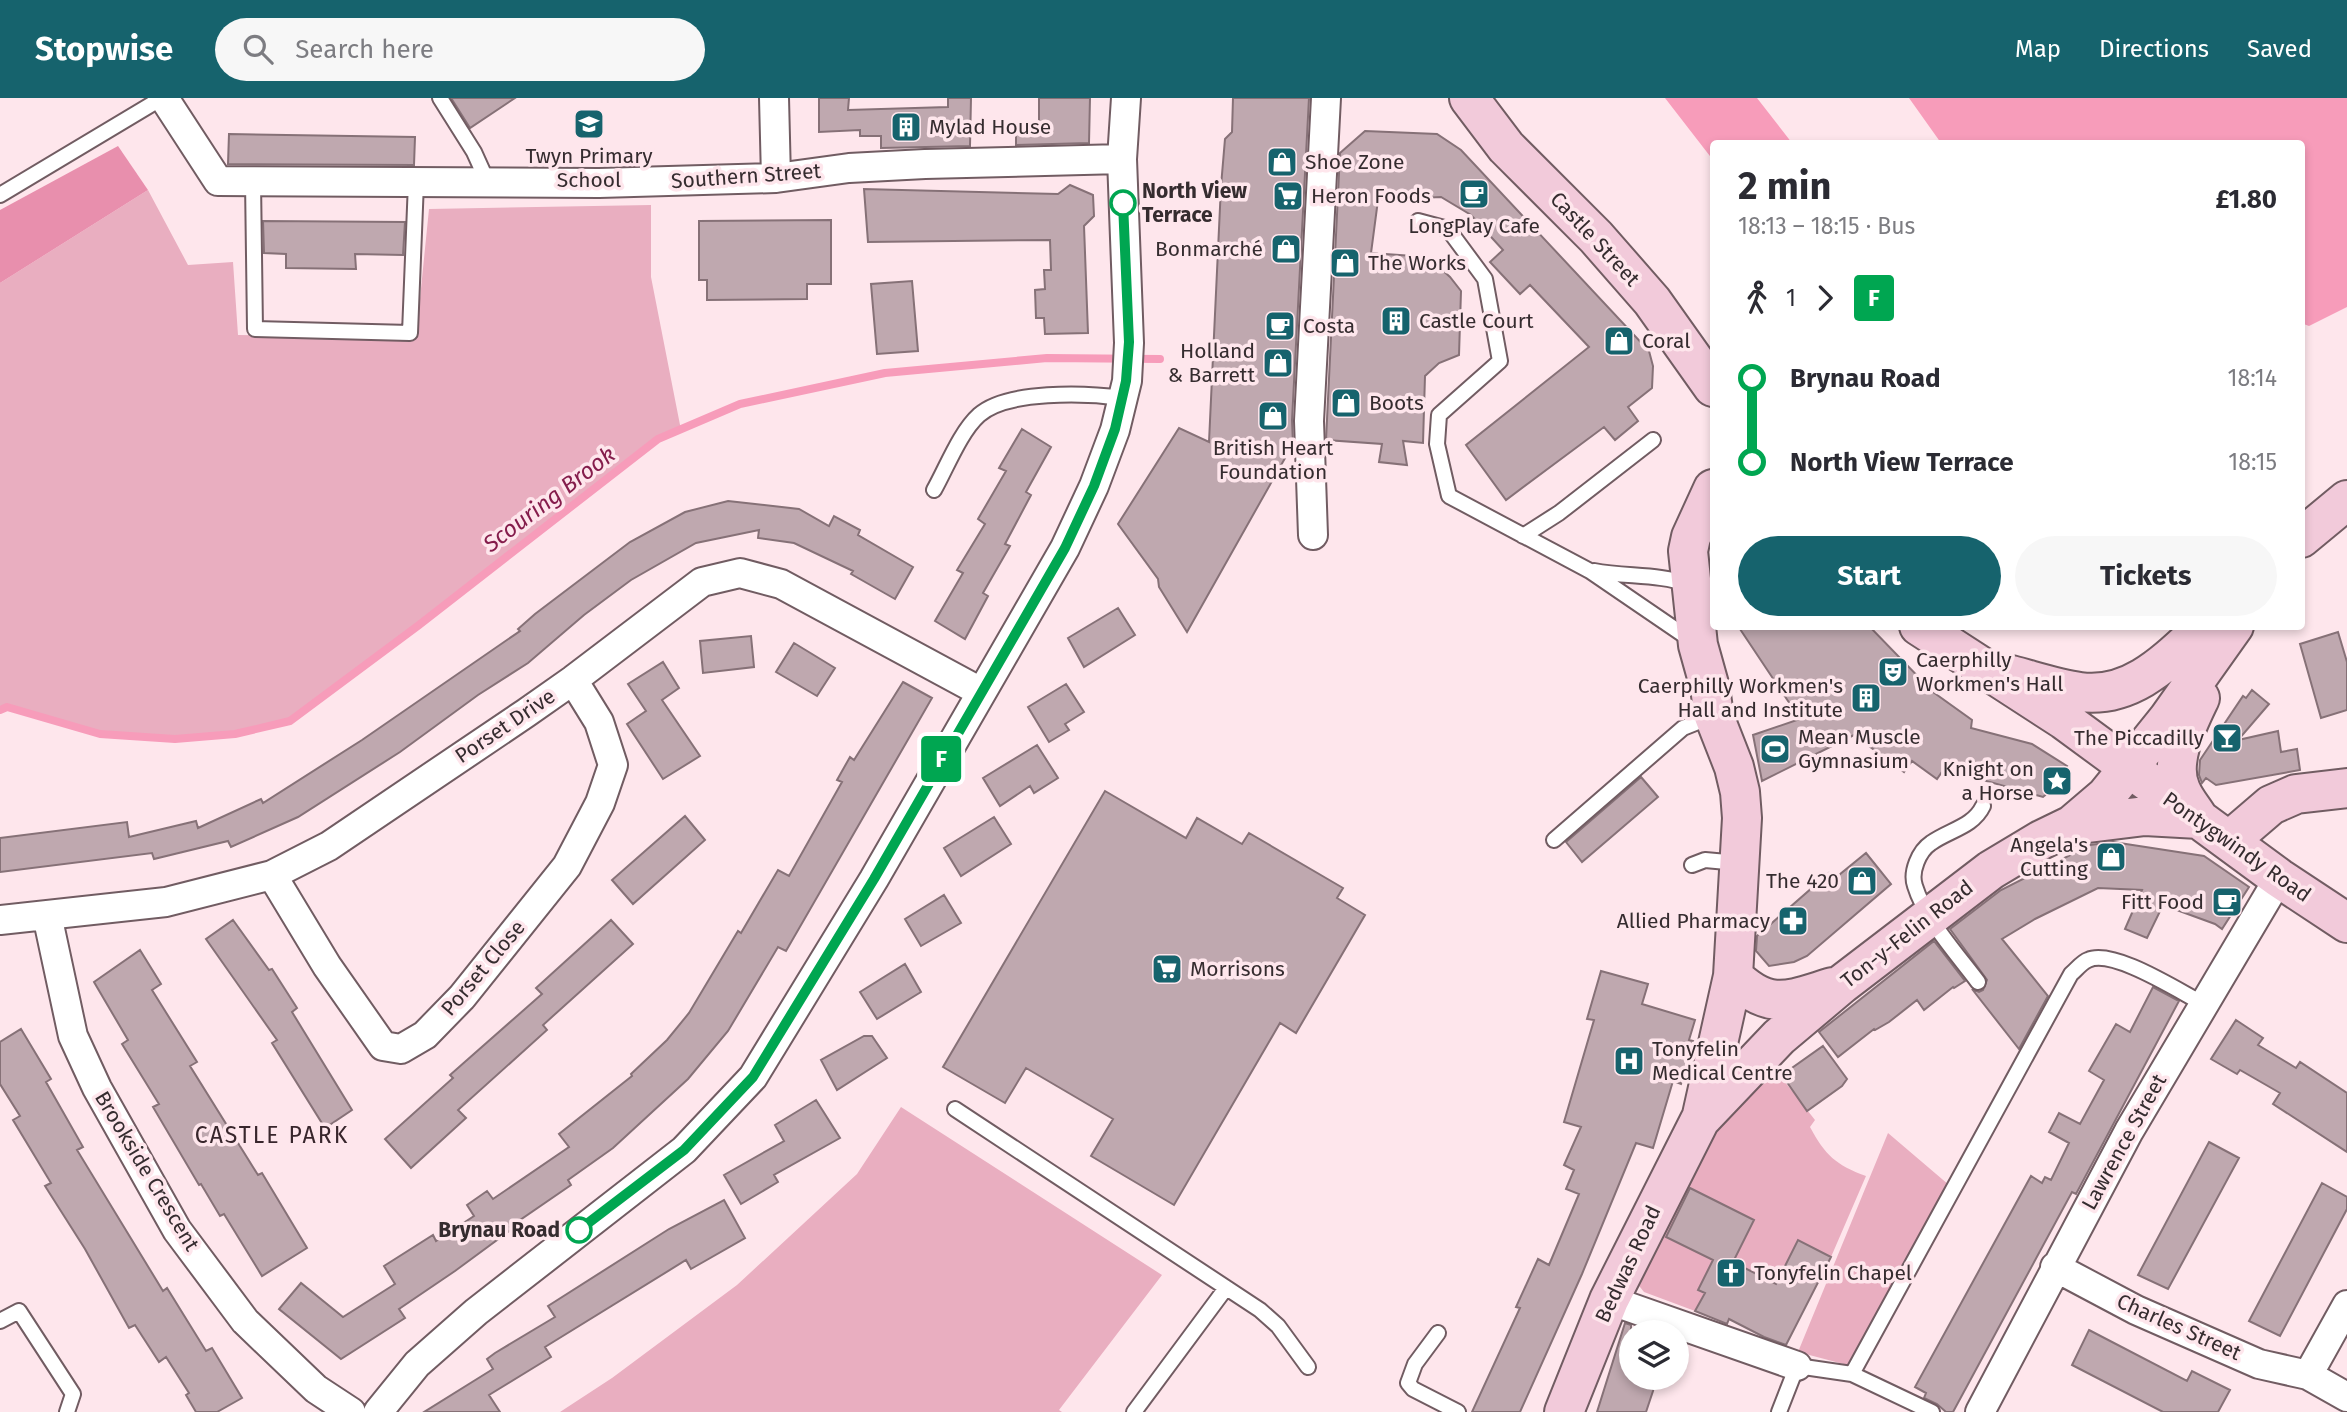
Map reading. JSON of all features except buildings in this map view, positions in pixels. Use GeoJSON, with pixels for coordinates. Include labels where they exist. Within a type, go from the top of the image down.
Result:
{"type":"FeatureCollection","features":[{"type":"Feature","properties":{"kind":"main road"},"geometry":{"type":"LineString","coordinates":[[1448,98],[1506,147]]}},
{"type":"Feature","properties":{"kind":"main road","name":"Castle Street"},"geometry":{"type":"LineString","coordinates":[[1469,98],[1506,147],[1597,237],[1652,301],[1710,383]]}},
{"type":"Feature","properties":{"kind":"main road"},"geometry":{"type":"LineString","coordinates":[[1689,355],[1710,408]]}},
{"type":"Feature","properties":{"kind":"main road"},"geometry":{"type":"LineString","coordinates":[[1700,1120],[1733,976],[1742,818],[1734,767],[1714,716],[1710,688],[1698,645],[1691,585],[1688,551],[1691,537],[1710,496]]}},
{"type":"Feature","properties":{"kind":"main road"},"geometry":{"type":"LineString","coordinates":[[2305,535],[2347,500]]}},
{"type":"Feature","properties":{"kind":"main road"},"geometry":{"type":"LineString","coordinates":[[1691,585],[1700,557],[1710,544]]}},
{"type":"Feature","properties":{"kind":"main road"},"geometry":{"type":"LineString","coordinates":[[1925,630],[2064,720],[2129,769]]}},
{"type":"Feature","properties":{"kind":"main road"},"geometry":{"type":"LineString","coordinates":[[1982,668],[2080,692],[2108,692],[2133,685],[2213,633]]}},
{"type":"Feature","properties":{"kind":"main road"},"geometry":{"type":"LineString","coordinates":[[2129,769],[2129,742],[2133,719],[2142,702],[2213,633]]}},
{"type":"Feature","properties":{"kind":"main road"},"geometry":{"type":"LineString","coordinates":[[2199,819],[2181,791],[2177,780],[2178,764],[2213,633]]}},
{"type":"Feature","properties":{"kind":"main road","name":"Pontygwindy Road"},"geometry":{"type":"LineString","coordinates":[[2129,769],[2278,878],[2347,923]]}},
{"type":"Feature","properties":{"kind":"main road","name":"Ton-y-Felin Road"},"geometry":{"type":"LineString","coordinates":[[1700,1120],[1779,1037],[1842,984],[1991,870],[2041,840],[2073,825],[2106,796],[2129,769]]}},
{"type":"Feature","properties":{"kind":"main road"},"geometry":{"type":"LineString","coordinates":[[2229,841],[2271,805],[2296,794],[2347,788]]}},
{"type":"Feature","properties":{"kind":"main road"},"geometry":{"type":"LineString","coordinates":[[2073,825],[2145,816],[2199,819]]}},
{"type":"Feature","properties":{"kind":"main road"},"geometry":{"type":"LineString","coordinates":[[1733,976],[1749,991],[1766,999],[1794,999],[1842,984]]}},
{"type":"Feature","properties":{"kind":"main road","name":"Bedwas Road"},"geometry":{"type":"LineString","coordinates":[[1564,1412],[1609,1300],[1700,1120]]}},
{"type":"Feature","properties":{"kind":"street","name":"Southern Street"},"geometry":{"type":"LineString","coordinates":[[163,98],[218,181],[488,183],[776,178],[849,168],[1122,159]]}},
{"type":"Feature","properties":{"kind":"street"},"geometry":{"type":"LineString","coordinates":[[774,98],[776,178]]}},
{"type":"Feature","properties":{"kind":"street"},"geometry":{"type":"LineString","coordinates":[[378,1412],[417,1364],[476,1312],[684,1150],[753,1077],[874,879],[1065,548],[1094,486],[1115,429],[1124,390],[1129,342],[1122,159],[1126,98]]}},
{"type":"Feature","properties":{"kind":"street"},"geometry":{"type":"LineString","coordinates":[[1312,535],[1309,421],[1326,98]]}},
{"type":"Feature","properties":{"kind":"street","name":"Porset Drive"},"geometry":{"type":"LineString","coordinates":[[0,920],[166,902],[272,876],[329,846],[573,680],[702,582],[740,573],[781,584],[981,692]]}},
{"type":"Feature","properties":{"kind":"street","name":"Porset Close"},"geometry":{"type":"LineString","coordinates":[[272,876],[327,967],[383,1046],[401,1049],[425,1035],[462,997],[567,866],[600,803],[614,765],[599,723],[573,680]]}},
{"type":"Feature","properties":{"kind":"street","name":"Lawrence Street"},"geometry":{"type":"LineString","coordinates":[[1980,1412],[2129,1131],[2278,878]]}},
{"type":"Feature","properties":{"kind":"street","name":"Brookside Crescent"},"geometry":{"type":"LineString","coordinates":[[47,915],[73,1036],[97,1088],[177,1230],[245,1321],[316,1389],[351,1412]]}},
{"type":"Feature","properties":{"kind":"street","name":"Charles Street"},"geometry":{"type":"LineString","coordinates":[[2055,1267],[2136,1310],[2259,1364],[2308,1375],[2347,1397]]}},
{"type":"Feature","properties":{"kind":"street"},"geometry":{"type":"LineString","coordinates":[[1609,1300],[1797,1366]]}},
{"type":"Feature","properties":{"kind":"street"},"geometry":{"type":"LineString","coordinates":[[2308,1375],[2347,1305]]}},
{"type":"Feature","properties":{"kind":"lane"},"geometry":{"type":"LineString","coordinates":[[0,195],[163,98]]}},
{"type":"Feature","properties":{"kind":"lane"},"geometry":{"type":"LineString","coordinates":[[440,98],[474,152],[488,183]]}},
{"type":"Feature","properties":{"kind":"lane"},"geometry":{"type":"LineString","coordinates":[[254,181],[255,329],[410,333],[416,182]]}},
{"type":"Feature","properties":{"kind":"lane"},"geometry":{"type":"LineString","coordinates":[[1418,221],[1448,229],[1486,279],[1500,361],[1439,415],[1437,444],[1449,496],[1590,570],[1698,645]]}},
{"type":"Feature","properties":{"kind":"lane"},"geometry":{"type":"LineString","coordinates":[[934,491],[971,423],[990,409],[1018,399],[1124,390]]}},
{"type":"Feature","properties":{"kind":"lane"},"geometry":{"type":"LineString","coordinates":[[1523,536],[1559,513],[1653,440]]}},
{"type":"Feature","properties":{"kind":"lane"},"geometry":{"type":"LineString","coordinates":[[1590,570],[1639,577],[1665,577],[1691,585]]}},
{"type":"Feature","properties":{"kind":"lane"},"geometry":{"type":"LineString","coordinates":[[1554,840],[1683,727],[1714,716]]}},
{"type":"Feature","properties":{"kind":"lane"},"geometry":{"type":"LineString","coordinates":[[1978,982],[1930,916],[1913,884],[1918,855],[1929,844],[1970,822],[1979,815],[1983,806]]}},
{"type":"Feature","properties":{"kind":"lane"},"geometry":{"type":"LineString","coordinates":[[1692,865],[1705,860],[1739,863]]}},
{"type":"Feature","properties":{"kind":"lane"},"geometry":{"type":"LineString","coordinates":[[1852,1374],[2071,974],[2088,959],[2106,957],[2204,1004]]}},
{"type":"Feature","properties":{"kind":"lane"},"geometry":{"type":"LineString","coordinates":[[955,1109],[1261,1310],[1278,1326],[1308,1367]]}},
{"type":"Feature","properties":{"kind":"lane"},"geometry":{"type":"LineString","coordinates":[[1134,1412],[1226,1289]]}},
{"type":"Feature","properties":{"kind":"lane"},"geometry":{"type":"LineString","coordinates":[[0,1321],[19,1311],[72,1394],[67,1412]]}},
{"type":"Feature","properties":{"kind":"lane"},"geometry":{"type":"LineString","coordinates":[[1438,1333],[1415,1364],[1408,1382],[1413,1389],[1458,1412]]}},
{"type":"Feature","properties":{"kind":"lane"},"geometry":{"type":"LineString","coordinates":[[1779,1412],[1797,1366],[1852,1374],[1932,1412]]}},
{"type":"Feature","properties":{"kind":"shaded area"},"geometry":{"type":"Polygon","coordinates":[[[1665,98],[1757,98],[1790,140],[1710,140],[1710,156],[1665,98]]]}},
{"type":"Feature","properties":{"kind":"shaded area"},"geometry":{"type":"Polygon","coordinates":[[[1909,98],[2347,98],[2347,307],[2309,326],[2305,324],[2305,140],[1939,140],[1909,98]]]}},
{"type":"Feature","properties":{"kind":"shaded area"},"geometry":{"type":"Polygon","coordinates":[[[118,146],[148,190],[0,283],[0,210],[118,146]]]}},
{"type":"Feature","properties":{"kind":"shaded area"},"geometry":{"type":"Polygon","coordinates":[[[148,190],[188,265],[233,262],[238,335],[416,338],[429,209],[651,205],[651,277],[681,430],[658,440],[290,721],[235,734],[175,739],[100,734],[7,707],[0,710],[0,283],[148,190]]]}},
{"type":"Feature","properties":{"kind":"shaded area"},"geometry":{"type":"Polygon","coordinates":[[[1770,1063],[1815,1120],[1810,1127],[1826,1152],[1847,1168],[1866,1176],[1831,1257],[1798,1240],[1776,1284],[1733,1262],[1754,1220],[1690,1188],[1666,1236],[1713,1260],[1699,1290],[1704,1293],[1695,1311],[1644,1292],[1636,1282],[1698,1154],[1770,1063]]]}},
{"type":"Feature","properties":{"kind":"shaded area"},"geometry":{"type":"Polygon","coordinates":[[[901,1107],[1162,1275],[1059,1410],[1062,1412],[560,1412],[612,1378],[737,1285],[857,1174],[901,1107]]]}},
{"type":"Feature","properties":{"kind":"shaded area"},"geometry":{"type":"Polygon","coordinates":[[[1888,1133],[1949,1185],[1851,1366],[1798,1352],[1888,1133]]]}},
{"type":"Feature","properties":{"kind":"waterway","name":"Scouring Brook"},"geometry":{"type":"LineString","coordinates":[[0,710],[7,707],[100,734],[175,739],[235,734],[290,721],[419,625],[658,439],[740,404],[885,373],[1047,358],[1160,359]]}},
{"type":"Feature","properties":{"kind":"bus line","name":"F"},"geometry":{"type":"LineString","coordinates":[[579,1230],[684,1150],[753,1077],[874,879],[1065,548],[1094,486],[1115,429],[1126,381],[1129,342],[1123,203]]}},
{"type":"Feature","properties":{"kind":"place","name":"Twyn Primary School"},"geometry":{"type":"Point","coordinates":[589,124]}},
{"type":"Feature","properties":{"kind":"place","name":"Mylad House"},"geometry":{"type":"Point","coordinates":[906,127]}},
{"type":"Feature","properties":{"kind":"place","name":"Shoe Zone"},"geometry":{"type":"Point","coordinates":[1282,162]}},
{"type":"Feature","properties":{"kind":"place","name":"LongPlay Cafe"},"geometry":{"type":"Point","coordinates":[1474,194]}},
{"type":"Feature","properties":{"kind":"place","name":"Heron Foods"},"geometry":{"type":"Point","coordinates":[1288,196]}},
{"type":"Feature","properties":{"kind":"place","name":"North View Terrace"},"geometry":{"type":"Point","coordinates":[1123,203]}},
{"type":"Feature","properties":{"kind":"place","name":"Bonmarché"},"geometry":{"type":"Point","coordinates":[1286,249]}},
{"type":"Feature","properties":{"kind":"place","name":"The Works"},"geometry":{"type":"Point","coordinates":[1345,263]}},
{"type":"Feature","properties":{"kind":"place","name":"Castle Court"},"geometry":{"type":"Point","coordinates":[1396,321]}},
{"type":"Feature","properties":{"kind":"place","name":"Costa"},"geometry":{"type":"Point","coordinates":[1280,326]}},
{"type":"Feature","properties":{"kind":"place","name":"Coral"},"geometry":{"type":"Point","coordinates":[1619,341]}},
{"type":"Feature","properties":{"kind":"place","name":"Holland & Barrett"},"geometry":{"type":"Point","coordinates":[1278,363]}},
{"type":"Feature","properties":{"kind":"place","name":"Boots"},"geometry":{"type":"Point","coordinates":[1346,403]}},
{"type":"Feature","properties":{"kind":"place","name":"British Heart Foundation"},"geometry":{"type":"Point","coordinates":[1273,416]}},
{"type":"Feature","properties":{"kind":"place","name":"Caerphilly Workmen's Hall"},"geometry":{"type":"Point","coordinates":[1893,672]}},
{"type":"Feature","properties":{"kind":"place","name":"Caerphilly Workmen's Hall and Institute"},"geometry":{"type":"Point","coordinates":[1866,698]}},
{"type":"Feature","properties":{"kind":"place","name":"The Piccadilly"},"geometry":{"type":"Point","coordinates":[2227,738]}},
{"type":"Feature","properties":{"kind":"place","name":"Mean Muscle Gymnasium"},"geometry":{"type":"Point","coordinates":[1775,749]}},
{"type":"Feature","properties":{"kind":"place","name":"Knight on a Horse"},"geometry":{"type":"Point","coordinates":[2057,781]}},
{"type":"Feature","properties":{"kind":"place","name":"Angela's Cutting"},"geometry":{"type":"Point","coordinates":[2111,857]}},
{"type":"Feature","properties":{"kind":"place","name":"The 420"},"geometry":{"type":"Point","coordinates":[1862,881]}},
{"type":"Feature","properties":{"kind":"place","name":"Fitt Food"},"geometry":{"type":"Point","coordinates":[2227,902]}},
{"type":"Feature","properties":{"kind":"place","name":"Allied Pharmacy"},"geometry":{"type":"Point","coordinates":[1793,921]}},
{"type":"Feature","properties":{"kind":"place","name":"Morrisons"},"geometry":{"type":"Point","coordinates":[1167,969]}},
{"type":"Feature","properties":{"kind":"place","name":"Tonyfelin Medical Centre"},"geometry":{"type":"Point","coordinates":[1629,1061]}},
{"type":"Feature","properties":{"kind":"place","name":"Brynau Road"},"geometry":{"type":"Point","coordinates":[579,1230]}},
{"type":"Feature","properties":{"kind":"place","name":"Tonyfelin Chapel"},"geometry":{"type":"Point","coordinates":[1731,1273]}},
{"type":"Feature","properties":{"kind":"district","name":"CASTLE PARK"},"geometry":{"type":"Point","coordinates":[272,1135]}}]}
